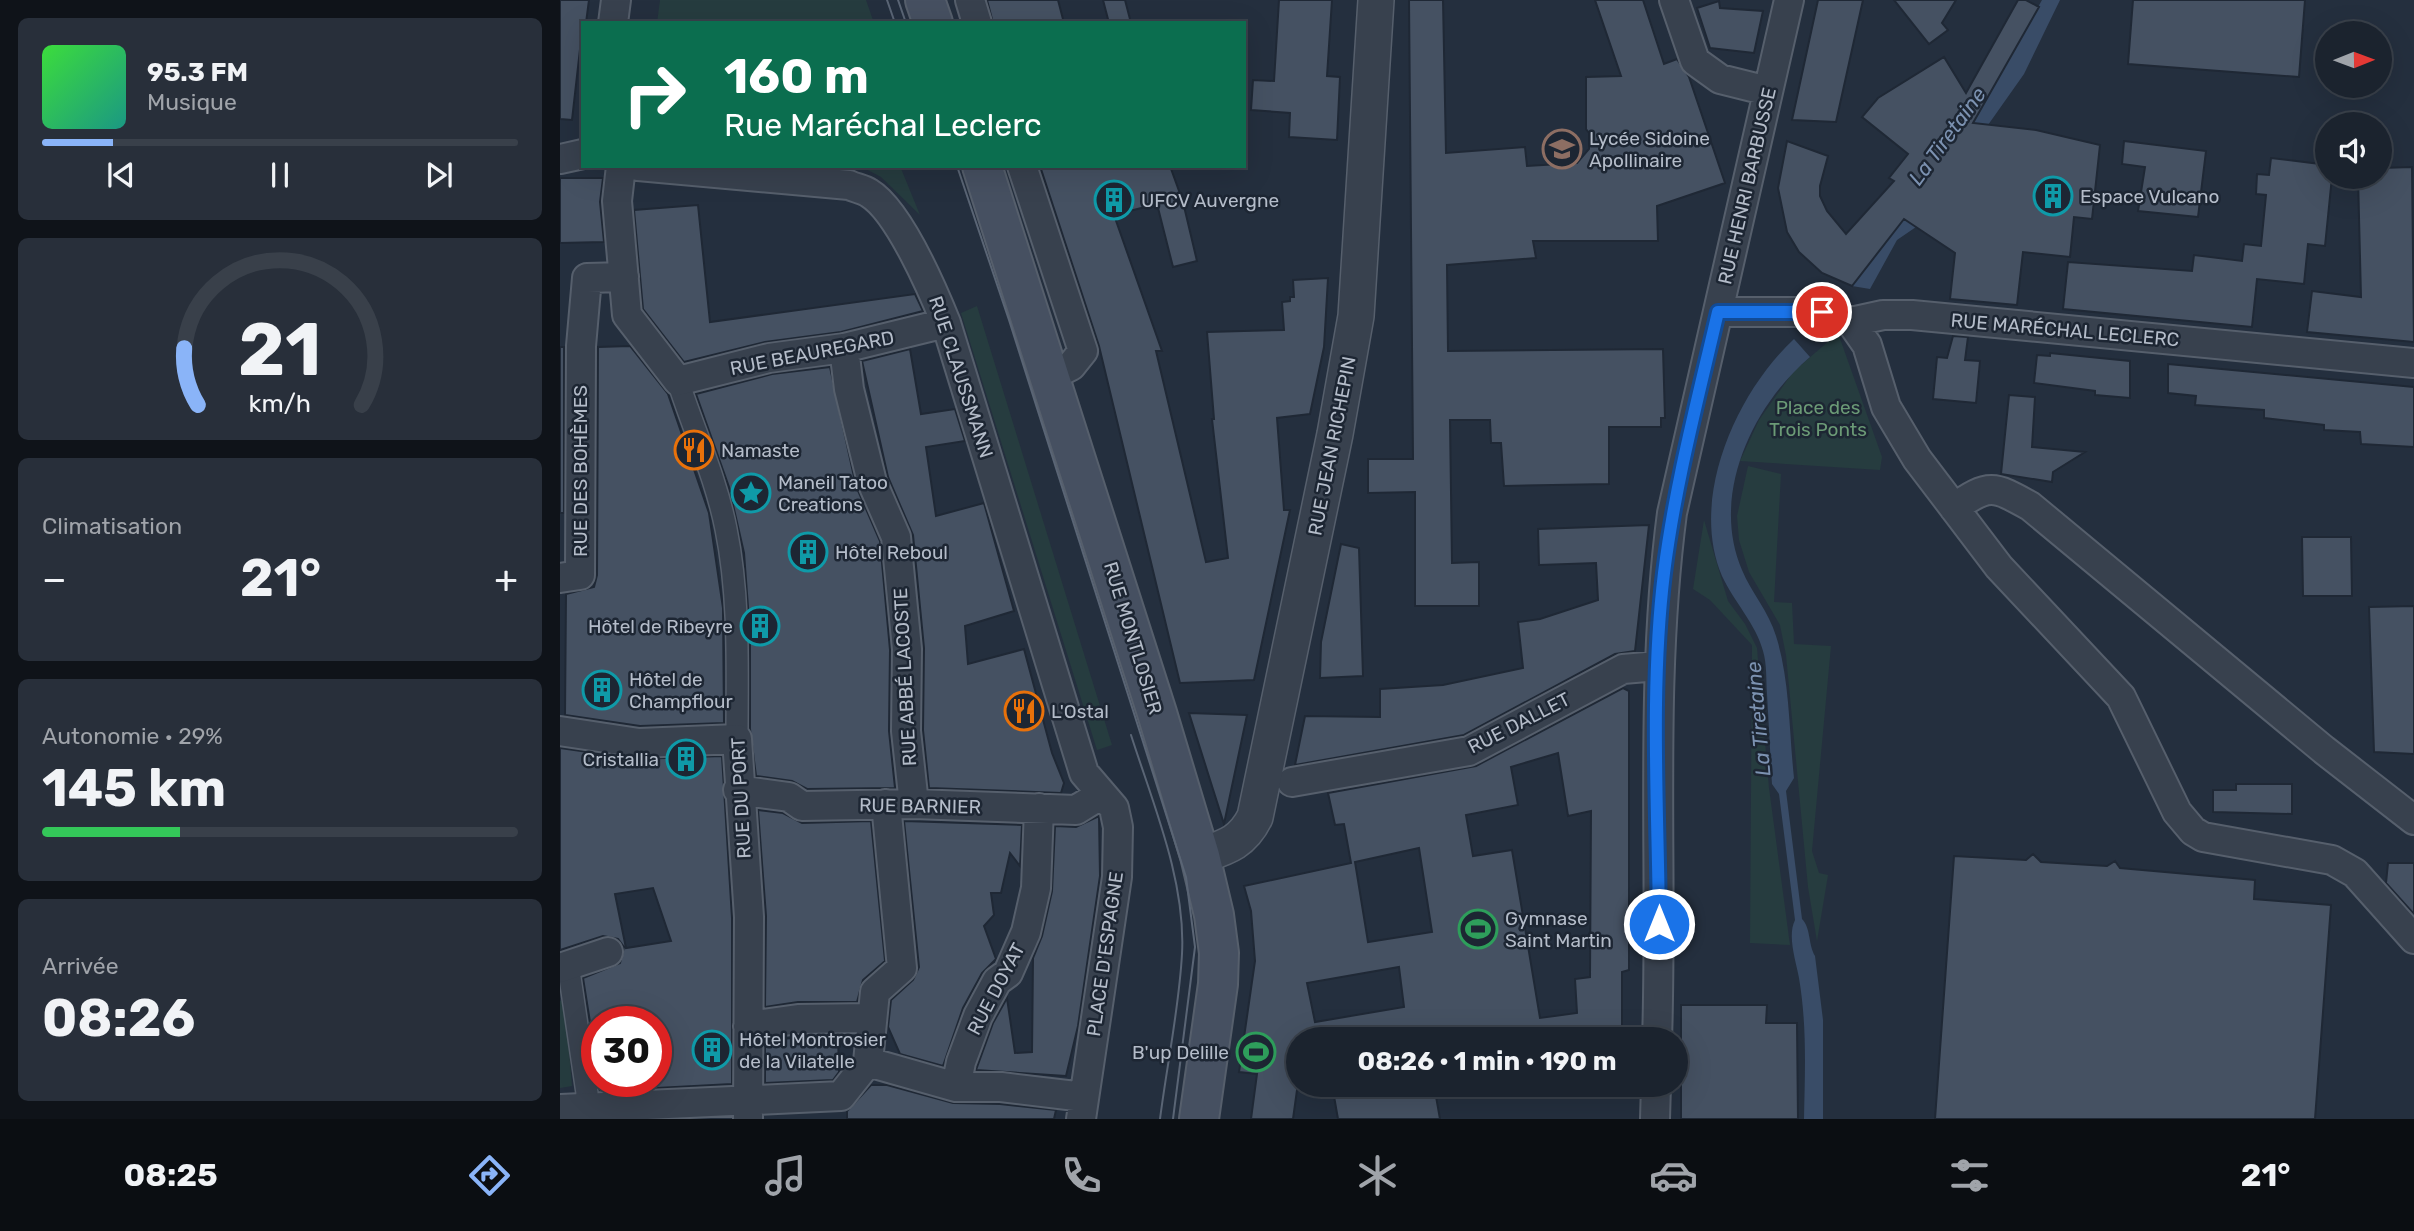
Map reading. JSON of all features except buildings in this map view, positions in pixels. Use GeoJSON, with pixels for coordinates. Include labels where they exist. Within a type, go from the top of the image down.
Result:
{"type":"FeatureCollection","features":[{"type":"Feature","properties":{"kind":"main road"},"geometry":{"type":"LineString","coordinates":[[926,0],[932,21]]}},
{"type":"Feature","properties":{"kind":"main road","name":"RUE MONTLOSIER"},"geometry":{"type":"LineString","coordinates":[[983,168],[1051,376],[1200,856],[1217,926],[1218,984],[1199,1119]]}},
{"type":"Feature","properties":{"kind":"street"},"geometry":{"type":"LineString","coordinates":[[613,21],[616,0]]}},
{"type":"Feature","properties":{"kind":"street"},"geometry":{"type":"LineString","coordinates":[[970,0],[976,21]]}},
{"type":"Feature","properties":{"kind":"street","name":"RUE JEAN RICHEPIN"},"geometry":{"type":"LineString","coordinates":[[1200,856],[1236,841],[1247,833],[1255,817],[1335,434],[1358,302],[1376,0]]}},
{"type":"Feature","properties":{"kind":"street"},"geometry":{"type":"LineString","coordinates":[[1674,0],[1695,61],[1720,79],[1768,91]]}},
{"type":"Feature","properties":{"kind":"street","name":"RUE HENRI BARBUSSE"},"geometry":{"type":"LineString","coordinates":[[1657,1027],[1658,666],[1664,576],[1672,513],[1789,0]]}},
{"type":"Feature","properties":{"kind":"street"},"geometry":{"type":"LineString","coordinates":[[560,159],[581,154]]}},
{"type":"Feature","properties":{"kind":"street","name":"RUE DU PORT"},"geometry":{"type":"LineString","coordinates":[[621,168],[617,201],[627,315],[678,381],[706,456],[726,528],[736,621],[738,790],[749,917],[748,1110]]}},
{"type":"Feature","properties":{"kind":"street","name":"RUE CLAUSSMANN"},"geometry":{"type":"LineString","coordinates":[[658,168],[849,185],[870,193],[890,214],[932,287],[946,323],[1084,774],[1102,794]]}},
{"type":"Feature","properties":{"kind":"street"},"geometry":{"type":"LineString","coordinates":[[1023,168],[1083,351],[1071,366],[1051,376]]}},
{"type":"Feature","properties":{"kind":"street","name":"RUE DES BOHÈMES"},"geometry":{"type":"LineString","coordinates":[[560,578],[580,575],[581,346],[587,278],[624,277]]}},
{"type":"Feature","properties":{"kind":"street","name":"RUE MARÉCHAL LECLERC"},"geometry":{"type":"LineString","coordinates":[[1718,312],[1822,312],[1851,322],[1883,315],[1912,315],[2414,363]]}},
{"type":"Feature","properties":{"kind":"street"},"geometry":{"type":"LineString","coordinates":[[1851,322],[1867,345],[1886,407],[1917,459],[2000,567],[2121,697],[2177,812],[2193,831],[2203,836],[2332,860],[2355,873],[2414,939]]}},
{"type":"Feature","properties":{"kind":"street","name":"RUE BEAUREGARD"},"geometry":{"type":"LineString","coordinates":[[678,381],[769,358],[844,348],[917,333],[946,323]]}},
{"type":"Feature","properties":{"kind":"street","name":"RUE ABBÉ LACOSTE"},"geometry":{"type":"LineString","coordinates":[[844,348],[849,389],[872,482],[896,537],[907,649],[906,731],[900,804],[902,968],[875,992],[870,1018]]}},
{"type":"Feature","properties":{"kind":"street"},"geometry":{"type":"LineString","coordinates":[[1956,511],[1986,488],[2001,490],[2030,506],[2324,750],[2414,820]]}},
{"type":"Feature","properties":{"kind":"street","name":"RUE DALLET"},"geometry":{"type":"LineString","coordinates":[[1292,782],[1469,751],[1623,669],[1658,666]]}},
{"type":"Feature","properties":{"kind":"street"},"geometry":{"type":"LineString","coordinates":[[560,731],[639,743],[737,739]]}},
{"type":"Feature","properties":{"kind":"street","name":"RUE BARNIER"},"geometry":{"type":"LineString","coordinates":[[738,790],[789,797],[802,806],[900,804],[1076,810],[1102,794]]}},
{"type":"Feature","properties":{"kind":"street","name":"PLACE D'ESPAGNE"},"geometry":{"type":"LineString","coordinates":[[1083,1108],[1117,877],[1118,827],[1114,808],[1102,794]]}},
{"type":"Feature","properties":{"kind":"street","name":"RUE DOYAT"},"geometry":{"type":"LineString","coordinates":[[956,1087],[961,1062],[978,1016],[997,982],[1008,973],[1026,932],[1036,888],[1039,807]]}},
{"type":"Feature","properties":{"kind":"street"},"geometry":{"type":"LineString","coordinates":[[572,1108],[587,1093],[564,966],[608,952]]}},
{"type":"Feature","properties":{"kind":"street"},"geometry":{"type":"LineString","coordinates":[[572,1108],[748,1110],[841,1096],[868,1062],[870,1018],[798,1018],[748,1026]]}},
{"type":"Feature","properties":{"kind":"street"},"geometry":{"type":"LineString","coordinates":[[868,1062],[956,1087],[1002,1087],[1083,1108]]}},
{"type":"Feature","properties":{"kind":"street"},"geometry":{"type":"LineString","coordinates":[[1655,1119],[1656,1097]]}},
{"type":"Feature","properties":{"kind":"green space"},"geometry":{"type":"Polygon","coordinates":[[[660,0],[866,0],[873,21],[657,21],[660,0]]]}},
{"type":"Feature","properties":{"kind":"green space"},"geometry":{"type":"Polygon","coordinates":[[[864,168],[901,168],[920,215],[881,177],[864,168]]]}},
{"type":"Feature","properties":{"kind":"green space"},"geometry":{"type":"Polygon","coordinates":[[[977,306],[1112,745],[1097,750],[961,313],[977,306]]]}},
{"type":"Feature","properties":{"kind":"green space","name":"Place des Trois Ponts"},"geometry":{"type":"Polygon","coordinates":[[[1838,333],[1882,457],[1880,470],[1740,461],[1759,420],[1793,372],[1838,333]]]}},
{"type":"Feature","properties":{"kind":"green space"},"geometry":{"type":"Polygon","coordinates":[[[1748,466],[1781,474],[1774,602],[1792,603],[1794,644],[1831,646],[1812,851],[1819,873],[1828,875],[1817,941],[1808,887],[1786,655],[1780,625],[1749,572],[1739,540],[1737,516],[1748,466]]]}},
{"type":"Feature","properties":{"kind":"green space"},"geometry":{"type":"Polygon","coordinates":[[[1704,520],[1728,601],[1745,624],[1757,648],[1769,788],[1790,945],[1750,943],[1752,645],[1710,600],[1693,589],[1704,520]]]}},
{"type":"Feature","properties":{"kind":"green space"},"geometry":{"type":"Polygon","coordinates":[[[565,999],[572,1086],[560,1088],[560,1001],[565,999]]]}},
{"type":"Feature","properties":{"kind":"water"},"geometry":{"type":"Polygon","coordinates":[[[2042,0],[2060,0],[2024,74],[1916,227],[1897,240],[1870,289],[1852,286],[1885,244],[1901,211],[1978,115],[2042,0]]]}},
{"type":"Feature","properties":{"kind":"water"},"geometry":{"type":"Polygon","coordinates":[[[1794,339],[1810,357],[1789,377],[1755,426],[1742,454],[1734,483],[1731,512],[1733,542],[1742,570],[1773,627],[1784,670],[1794,778],[1786,791],[1802,919],[1815,956],[1823,1020],[1823,1119],[1804,1119],[1805,1048],[1799,978],[1792,941],[1795,920],[1779,794],[1772,784],[1764,656],[1760,641],[1722,576],[1713,546],[1711,514],[1715,481],[1737,417],[1773,362],[1794,339]]]}},
{"type":"Feature","properties":{"kind":"tram line"},"geometry":{"type":"LineString","coordinates":[[887,0],[894,21]]}},
{"type":"Feature","properties":{"kind":"tram line"},"geometry":{"type":"LineString","coordinates":[[898,0],[905,21]]}},
{"type":"Feature","properties":{"kind":"tram line"},"geometry":{"type":"LineString","coordinates":[[958,168],[1009,320],[1186,877],[1195,947],[1173,1119]]}},
{"type":"Feature","properties":{"kind":"tram line"},"geometry":{"type":"LineString","coordinates":[[1131,735],[1166,843],[1179,899],[1182,926],[1178,995],[1160,1119]]}},
{"type":"Feature","properties":{"kind":"place","name":"Lycée Sidoine Apollinaire"},"geometry":{"type":"Point","coordinates":[1562,149]}},
{"type":"Feature","properties":{"kind":"place","name":"Espace Vulcano"},"geometry":{"type":"Point","coordinates":[2053,196]}},
{"type":"Feature","properties":{"kind":"place","name":"UFCV Auvergne"},"geometry":{"type":"Point","coordinates":[1114,200]}},
{"type":"Feature","properties":{"kind":"place","name":"Namaste"},"geometry":{"type":"Point","coordinates":[694,450]}},
{"type":"Feature","properties":{"kind":"place","name":"Maneil Tatoo Creations"},"geometry":{"type":"Point","coordinates":[751,493]}},
{"type":"Feature","properties":{"kind":"place","name":"Hôtel Reboul"},"geometry":{"type":"Point","coordinates":[808,552]}},
{"type":"Feature","properties":{"kind":"place","name":"Hôtel de Ribeyre"},"geometry":{"type":"Point","coordinates":[760,626]}},
{"type":"Feature","properties":{"kind":"place","name":"Hôtel de Champflour"},"geometry":{"type":"Point","coordinates":[602,690]}},
{"type":"Feature","properties":{"kind":"place","name":"L'Ostal"},"geometry":{"type":"Point","coordinates":[1024,711]}},
{"type":"Feature","properties":{"kind":"place","name":"Cristallia"},"geometry":{"type":"Point","coordinates":[686,759]}},
{"type":"Feature","properties":{"kind":"place","name":"Gymnase Saint Martin"},"geometry":{"type":"Point","coordinates":[1478,929]}},
{"type":"Feature","properties":{"kind":"place","name":"Hôtel Montrosier de la Vilatelle"},"geometry":{"type":"Point","coordinates":[712,1050]}},
{"type":"Feature","properties":{"kind":"place","name":"B'up Delille"},"geometry":{"type":"Point","coordinates":[1256,1052]}},
{"type":"Feature","properties":{"kind":"route"},"geometry":{"type":"LineString","coordinates":[[1659,924],[1658,666],[1664,576],[1672,513],[1718,312],[1822,312]]}},
{"type":"Feature","properties":{"kind":"water label","name":"La Tiretaine"},"geometry":{"type":"Point","coordinates":[1947,136]}},
{"type":"Feature","properties":{"kind":"water label","name":"La Tiretaine"},"geometry":{"type":"Point","coordinates":[1758,719]}}]}
